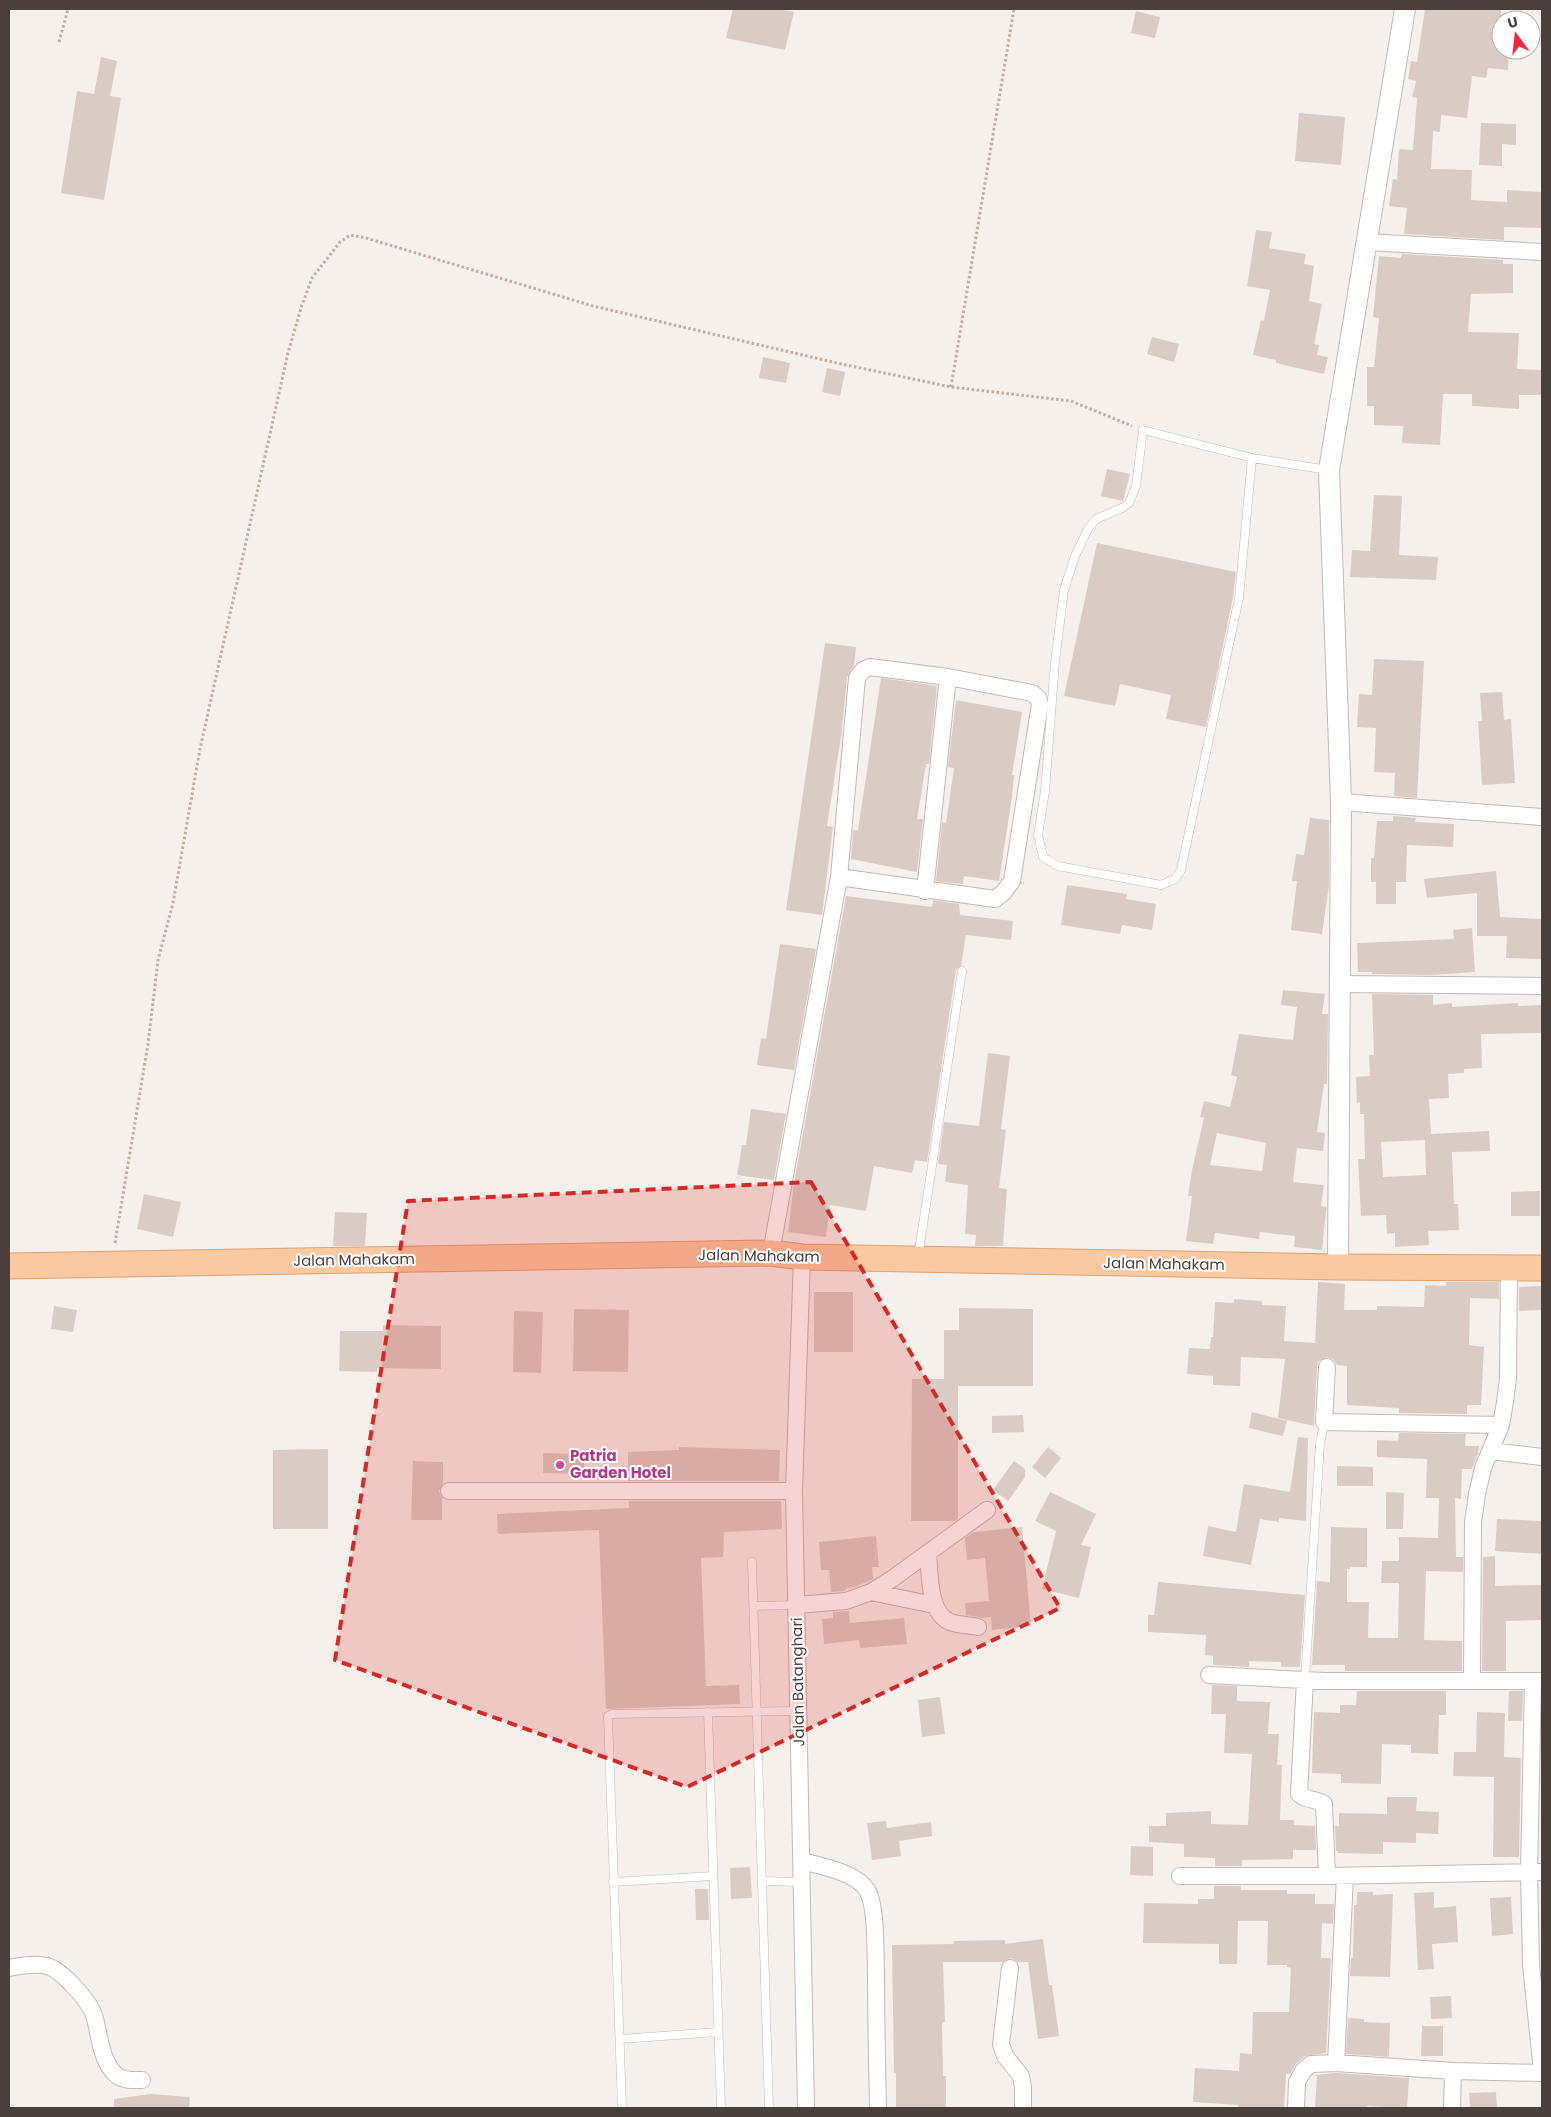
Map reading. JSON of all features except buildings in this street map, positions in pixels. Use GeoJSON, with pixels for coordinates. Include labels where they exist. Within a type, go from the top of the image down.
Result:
{"type":"FeatureCollection","features":[{"type":"Feature","properties":{"kind":"main road","name":"Jalan Mahakam"},"geometry":{"type":"LineString","coordinates":[[9,1266],[771,1253],[802,1257],[1338,1268],[1542,1268]]}},
{"type":"Feature","properties":{"kind":"street"},"geometry":{"type":"LineString","coordinates":[[1338,1268],[1341,802],[1330,470],[1405,9]]}},
{"type":"Feature","properties":{"kind":"street"},"geometry":{"type":"LineString","coordinates":[[1367,242],[1542,252]]}},
{"type":"Feature","properties":{"kind":"street"},"geometry":{"type":"LineString","coordinates":[[771,1253],[839,878],[857,678],[863,670],[870,667],[948,677],[1032,693],[1038,698],[1040,704],[1012,881],[1003,893],[996,899],[839,878]]}},
{"type":"Feature","properties":{"kind":"street"},"geometry":{"type":"LineString","coordinates":[[926,891],[948,677]]}},
{"type":"Feature","properties":{"kind":"street"},"geometry":{"type":"LineString","coordinates":[[1341,802],[1542,816]]}},
{"type":"Feature","properties":{"kind":"street"},"geometry":{"type":"LineString","coordinates":[[1339,984],[1542,986]]}},
{"type":"Feature","properties":{"kind":"street","name":"Jalan Batanghari"},"geometry":{"type":"LineString","coordinates":[[802,1257],[794,1491],[806,2108]]}},
{"type":"Feature","properties":{"kind":"street"},"geometry":{"type":"LineString","coordinates":[[1472,1680],[1473,1522],[1476,1494],[1483,1468],[1501,1425],[1508,1378],[1509,1268]]}},
{"type":"Feature","properties":{"kind":"street"},"geometry":{"type":"LineString","coordinates":[[1327,1367],[1324,1422],[1501,1425]]}},
{"type":"Feature","properties":{"kind":"street"},"geometry":{"type":"LineString","coordinates":[[1491,1450],[1542,1456]]}},
{"type":"Feature","properties":{"kind":"street"},"geometry":{"type":"LineString","coordinates":[[449,1491],[794,1491]]}},
{"type":"Feature","properties":{"kind":"street"},"geometry":{"type":"LineString","coordinates":[[797,1606],[846,1601],[872,1592],[987,1510]]}},
{"type":"Feature","properties":{"kind":"street"},"geometry":{"type":"LineString","coordinates":[[928,1553],[934,1605],[938,1614],[950,1622],[978,1627]]}},
{"type":"Feature","properties":{"kind":"street"},"geometry":{"type":"LineString","coordinates":[[872,1592],[934,1605]]}},
{"type":"Feature","properties":{"kind":"street"},"geometry":{"type":"LineString","coordinates":[[1209,1675],[1324,1681],[1538,1681],[1536,1872],[1531,1965],[1542,2073],[1453,2071],[1336,2063],[1311,2064],[1304,2070],[1297,2082],[1296,2108]]}},
{"type":"Feature","properties":{"kind":"street"},"geometry":{"type":"LineString","coordinates":[[1304,1680],[1299,1794],[1303,1798],[1320,1801],[1324,1804],[1327,1876]]}},
{"type":"Feature","properties":{"kind":"street"},"geometry":{"type":"LineString","coordinates":[[802,1862],[837,1870],[859,1882],[867,1889],[872,1902],[875,1947],[878,2108]]}},
{"type":"Feature","properties":{"kind":"street"},"geometry":{"type":"LineString","coordinates":[[1180,1876],[1345,1876],[1536,1872]]}},
{"type":"Feature","properties":{"kind":"street"},"geometry":{"type":"LineString","coordinates":[[1336,2063],[1345,1876]]}},
{"type":"Feature","properties":{"kind":"street"},"geometry":{"type":"LineString","coordinates":[[16,1967],[48,1966],[71,1983],[93,2013],[104,2058],[109,2067],[118,2077],[129,2080],[142,2080]]}},
{"type":"Feature","properties":{"kind":"street"},"geometry":{"type":"LineString","coordinates":[[1010,1968],[1001,2044],[1005,2056],[1020,2076],[1023,2087],[1023,2108]]}},
{"type":"Feature","properties":{"kind":"street"},"geometry":{"type":"LineString","coordinates":[[1452,2108],[1453,2071]]}},
{"type":"Feature","properties":{"kind":"lane"},"geometry":{"type":"LineString","coordinates":[[1252,458],[1239,598],[1181,870],[1175,879],[1161,886],[1058,866],[1043,856],[1038,835],[1045,791],[1055,662],[1064,590],[1075,556],[1088,529],[1096,519],[1129,503],[1136,486],[1144,430],[1252,458],[1330,470]]}},
{"type":"Feature","properties":{"kind":"lane"},"geometry":{"type":"LineString","coordinates":[[917,1259],[962,971]]}},
{"type":"Feature","properties":{"kind":"lane"},"geometry":{"type":"LineString","coordinates":[[1304,1680],[1320,1444],[1324,1422]]}},
{"type":"Feature","properties":{"kind":"lane"},"geometry":{"type":"LineString","coordinates":[[752,1562],[768,2108]]}},
{"type":"Feature","properties":{"kind":"lane"},"geometry":{"type":"LineString","coordinates":[[754,1606],[797,1606]]}},
{"type":"Feature","properties":{"kind":"lane"},"geometry":{"type":"LineString","coordinates":[[622,2108],[608,1716],[612,1714],[799,1711]]}},
{"type":"Feature","properties":{"kind":"lane"},"geometry":{"type":"LineString","coordinates":[[708,1712],[720,2108]]}},
{"type":"Feature","properties":{"kind":"lane"},"geometry":{"type":"LineString","coordinates":[[613,1882],[714,1876]]}},
{"type":"Feature","properties":{"kind":"lane"},"geometry":{"type":"LineString","coordinates":[[762,1881],[802,1882]]}},
{"type":"Feature","properties":{"kind":"lane"},"geometry":{"type":"LineString","coordinates":[[620,2039],[718,2032]]}},
{"type":"Feature","properties":{"kind":"path"},"geometry":{"type":"LineString","coordinates":[[59,42],[68,9]]}},
{"type":"Feature","properties":{"kind":"path"},"geometry":{"type":"LineString","coordinates":[[950,387],[1014,9]]}},
{"type":"Feature","properties":{"kind":"path"},"geometry":{"type":"LineString","coordinates":[[112,1263],[148,1044],[158,960],[173,903],[200,749],[288,353],[312,278],[340,242],[350,235],[366,238],[593,306],[837,363],[950,387],[1071,401],[1144,430]]}},
{"type":"Feature","properties":{"kind":"highlighted area"},"geometry":{"type":"Polygon","coordinates":[[[811,1182],[1060,1608],[687,1787],[335,1660],[408,1201],[811,1182]]]}},
{"type":"Feature","properties":{"kind":"place","name":"Patria Garden Hotel"},"geometry":{"type":"Point","coordinates":[560,1465]}}]}
